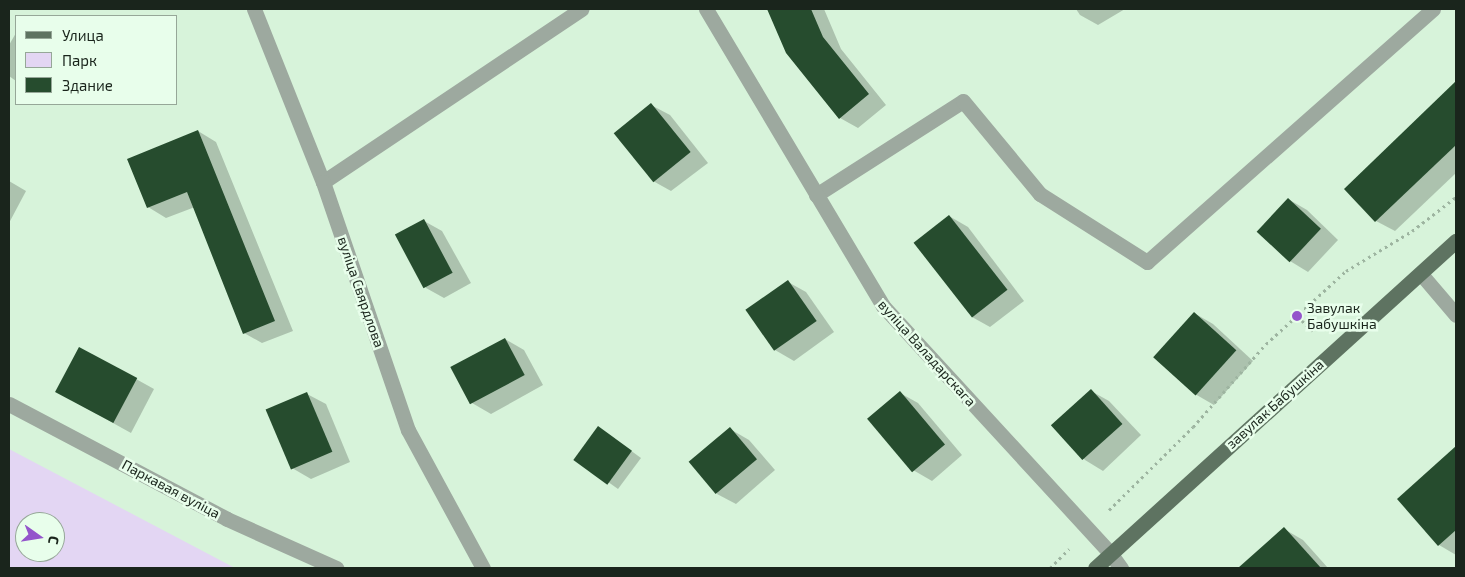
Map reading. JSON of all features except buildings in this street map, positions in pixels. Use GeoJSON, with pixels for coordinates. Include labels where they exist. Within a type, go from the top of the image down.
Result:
{"type":"FeatureCollection","features":[{"type":"Feature","properties":{"kind":"main road","name":"завулак Бабушкіна"},"geometry":{"type":"LineString","coordinates":[[1095,568],[1456,241]]}},
{"type":"Feature","properties":{"kind":"street","name":"вуліца Свярдлова"},"geometry":{"type":"LineString","coordinates":[[254,9],[324,182],[408,430],[483,568]]}},
{"type":"Feature","properties":{"kind":"street"},"geometry":{"type":"LineString","coordinates":[[324,182],[581,9]]}},
{"type":"Feature","properties":{"kind":"street","name":"вуліца Валадарскага"},"geometry":{"type":"LineString","coordinates":[[706,9],[883,306],[1110,553],[1121,568]]}},
{"type":"Feature","properties":{"kind":"street"},"geometry":{"type":"LineString","coordinates":[[816,195],[963,101],[1040,194],[1147,262],[1433,9]]}},
{"type":"Feature","properties":{"kind":"street"},"geometry":{"type":"LineString","coordinates":[[1420,274],[1456,315]]}},
{"type":"Feature","properties":{"kind":"street","name":"Паркавая вуліца"},"geometry":{"type":"LineString","coordinates":[[9,404],[227,519],[336,568]]}},
{"type":"Feature","properties":{"kind":"path"},"geometry":{"type":"LineString","coordinates":[[1050,568],[1193,427],[1266,344],[1346,272],[1412,230],[1456,197]]}},
{"type":"Feature","properties":{"kind":"green space"},"geometry":{"type":"Polygon","coordinates":[[[9,449],[235,568],[9,568],[9,449]]]}},
{"type":"Feature","properties":{"kind":"place","name":"Завулак Бабушкіна"},"geometry":{"type":"Point","coordinates":[1297,316]}}]}
